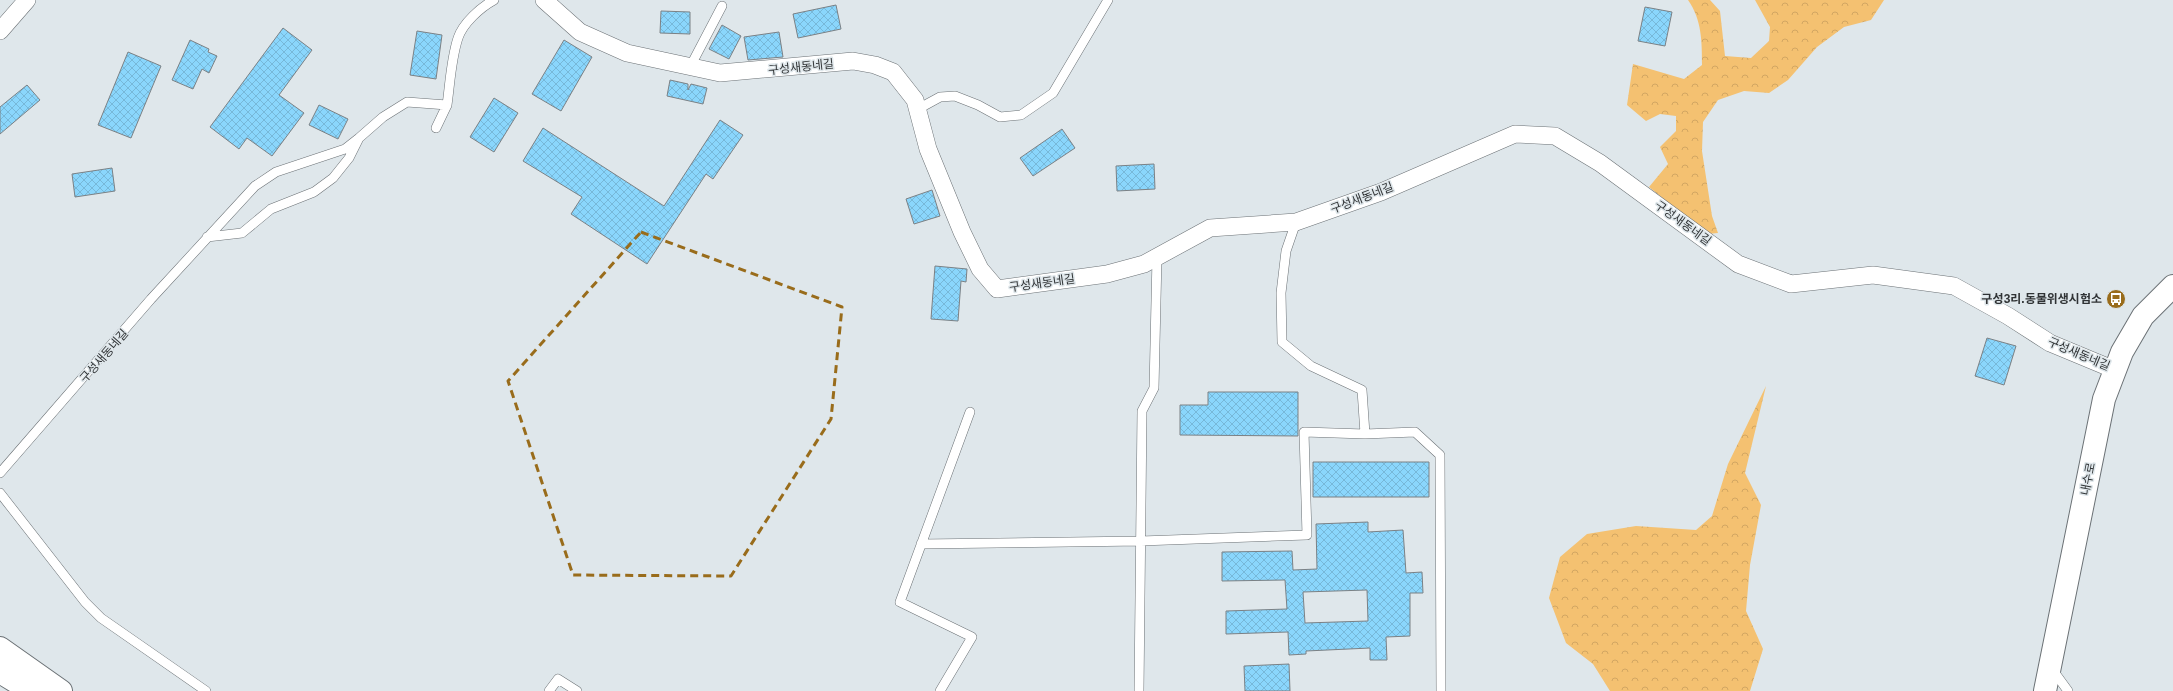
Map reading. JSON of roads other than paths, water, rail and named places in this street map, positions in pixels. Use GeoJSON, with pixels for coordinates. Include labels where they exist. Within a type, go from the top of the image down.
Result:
{"type":"FeatureCollection","features":[{"type":"Feature","properties":{"kind":"main road","name":"내수로"},"geometry":{"type":"LineString","coordinates":[[2045,691],[2104,399],[2122,352],[2143,316],[2173,286]]}},
{"type":"Feature","properties":{"kind":"main road"},"geometry":{"type":"LineString","coordinates":[[0,648],[62,691]]}},
{"type":"Feature","properties":{"kind":"main road"},"geometry":{"type":"LineString","coordinates":[[0,672],[31,691]]}},
{"type":"Feature","properties":{"kind":"street"},"geometry":{"type":"LineString","coordinates":[[0,31],[27,0]]}},
{"type":"Feature","properties":{"kind":"street","name":"구성새동네길"},"geometry":{"type":"LineString","coordinates":[[544,0],[580,32],[626,53],[690,67],[720,73],[853,61],[893,72],[915,100],[928,149],[962,232],[980,269],[997,290],[1107,274],[1144,264],[1210,228],[1296,222],[1381,192],[1514,134],[1554,136],[1600,163],[1738,264],[1791,284],[1872,275],[1954,286],[2008,316],[2050,343],[2115,370]]}},
{"type":"Feature","properties":{"kind":"lane"},"geometry":{"type":"LineString","coordinates":[[436,128],[447,105],[458,37],[467,24],[485,4],[494,0]]}},
{"type":"Feature","properties":{"kind":"lane"},"geometry":{"type":"LineString","coordinates":[[918,109],[940,97],[955,96],[1000,116],[1021,114],[1053,93],[1108,0]]}},
{"type":"Feature","properties":{"kind":"lane"},"geometry":{"type":"LineString","coordinates":[[690,67],[722,6]]}},
{"type":"Feature","properties":{"kind":"lane","name":"구성새동네길"},"geometry":{"type":"LineString","coordinates":[[0,473],[207,238],[255,186],[276,172],[345,149],[360,138],[383,117],[407,102],[447,105]]}},
{"type":"Feature","properties":{"kind":"lane","name":"구성새동네길"},"geometry":{"type":"LineString","coordinates":[[207,238],[242,233],[271,209],[295,201],[314,192],[333,178],[349,158],[360,138]]}},
{"type":"Feature","properties":{"kind":"lane"},"geometry":{"type":"LineString","coordinates":[[1296,222],[1286,251],[1282,286],[1282,342],[1311,366],[1362,390],[1365,434]]}},
{"type":"Feature","properties":{"kind":"lane"},"geometry":{"type":"LineString","coordinates":[[1139,691],[1142,411],[1154,388],[1157,257]]}},
{"type":"Feature","properties":{"kind":"lane"},"geometry":{"type":"LineString","coordinates":[[940,691],[972,637],[900,602],[970,412]]}},
{"type":"Feature","properties":{"kind":"lane"},"geometry":{"type":"LineString","coordinates":[[921,544],[1141,541],[1307,536],[1304,432],[1365,434],[1415,432],[1440,455],[1441,691]]}},
{"type":"Feature","properties":{"kind":"lane"},"geometry":{"type":"LineString","coordinates":[[0,493],[85,602],[101,618],[206,691]]}},
{"type":"Feature","properties":{"kind":"lane"},"geometry":{"type":"LineString","coordinates":[[2051,667],[2068,691]]}},
{"type":"Feature","properties":{"kind":"lane"},"geometry":{"type":"LineString","coordinates":[[549,691],[558,679],[577,691]]}},
{"type":"Feature","properties":{"kind":"place","name":"구성3리.동물위생시험소"},"geometry":{"type":"Point","coordinates":[2116,299]}}]}
